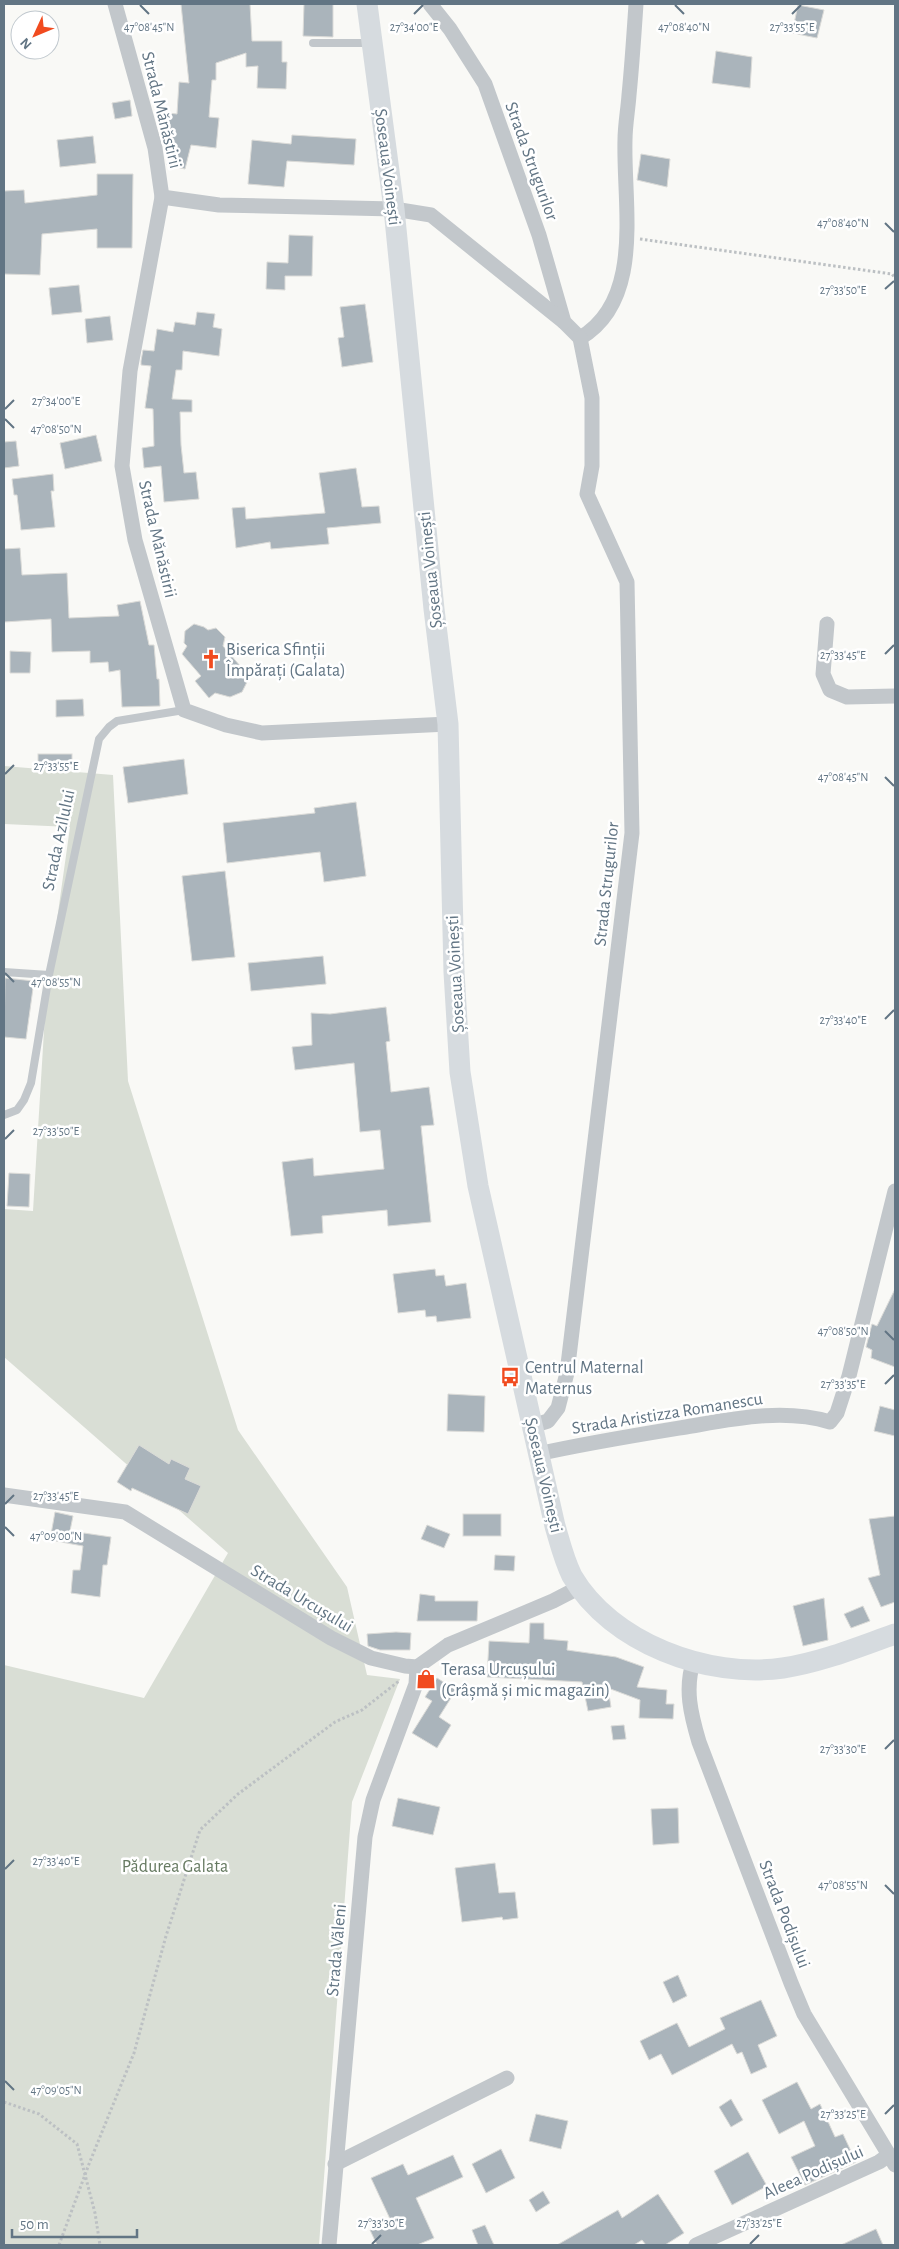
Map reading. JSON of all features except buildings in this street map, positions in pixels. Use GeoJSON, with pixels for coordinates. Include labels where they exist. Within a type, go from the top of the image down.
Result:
{"type":"FeatureCollection","features":[{"type":"Feature","properties":{"kind":"main road","name":"Șoseaua Voinești"},"geometry":{"type":"LineString","coordinates":[[368,4],[371,43],[394,209],[434,609],[448,724],[454,963],[460,1072],[478,1186],[538,1454],[565,1560],[580,1588],[603,1615],[624,1631],[670,1653],[694,1660],[742,1669],[782,1668],[837,1654],[895,1634]]}},
{"type":"Feature","properties":{"kind":"street","name":"Strada Mănăstirii"},"geometry":{"type":"LineString","coordinates":[[115,4],[155,148],[162,197],[130,371],[122,466],[135,540],[184,710]]}},
{"type":"Feature","properties":{"kind":"street","name":"Strada Strugurilor"},"geometry":{"type":"LineString","coordinates":[[430,4],[450,29],[484,84],[539,235],[564,322],[580,338],[592,398],[592,466],[586,494],[628,582],[632,833],[567,1373],[558,1408],[548,1421],[532,1426]]}},
{"type":"Feature","properties":{"kind":"street"},"geometry":{"type":"LineString","coordinates":[[580,338],[592,331],[613,304],[621,284],[626,237],[625,140],[636,4]]}},
{"type":"Feature","properties":{"kind":"street"},"geometry":{"type":"LineString","coordinates":[[162,197],[219,205],[394,209],[431,215],[564,322]]}},
{"type":"Feature","properties":{"kind":"street"},"geometry":{"type":"LineString","coordinates":[[827,624],[823,674],[830,690],[847,697],[895,696]]}},
{"type":"Feature","properties":{"kind":"street","name":"Strada Azilului"},"geometry":{"type":"LineString","coordinates":[[184,710],[226,725],[262,732],[448,724]]}},
{"type":"Feature","properties":{"kind":"street","name":"Strada Aristizza Romanescu"},"geometry":{"type":"LineString","coordinates":[[538,1454],[644,1433],[766,1415],[816,1418],[830,1422],[837,1413],[849,1376],[895,1191]]}},
{"type":"Feature","properties":{"kind":"street","name":"Strada Urcușului"},"geometry":{"type":"LineString","coordinates":[[4,1495],[125,1512],[331,1638],[371,1658],[417,1667]]}},
{"type":"Feature","properties":{"kind":"street"},"geometry":{"type":"LineString","coordinates":[[417,1667],[448,1645],[580,1588]]}},
{"type":"Feature","properties":{"kind":"street","name":"Strada Podișului"},"geometry":{"type":"LineString","coordinates":[[694,1660],[689,1674],[690,1709],[699,1742],[791,1983],[804,2014],[892,2160]]}},
{"type":"Feature","properties":{"kind":"street","name":"Strada Văleni"},"geometry":{"type":"LineString","coordinates":[[329,2245],[365,1837],[373,1800],[416,1684],[417,1667]]}},
{"type":"Feature","properties":{"kind":"street"},"geometry":{"type":"LineString","coordinates":[[335,2164],[507,2078]]}},
{"type":"Feature","properties":{"kind":"street","name":"Aleea Podișului"},"geometry":{"type":"LineString","coordinates":[[696,2245],[879,2162],[892,2160]]}},
{"type":"Feature","properties":{"kind":"lane"},"geometry":{"type":"LineString","coordinates":[[313,43],[371,43]]}},
{"type":"Feature","properties":{"kind":"lane","name":"Strada Azilului"},"geometry":{"type":"LineString","coordinates":[[4,1115],[17,1110],[24,1100],[31,1083],[49,976],[99,740],[109,727],[117,721],[184,710]]}},
{"type":"Feature","properties":{"kind":"lane"},"geometry":{"type":"LineString","coordinates":[[4,972],[49,976]]}},
{"type":"Feature","properties":{"kind":"path"},"geometry":{"type":"LineString","coordinates":[[626,237],[892,274],[895,278]]}},
{"type":"Feature","properties":{"kind":"path"},"geometry":{"type":"LineString","coordinates":[[59,2245],[85,2174],[134,2053],[166,1936],[200,1830],[238,1794],[335,1722],[362,1710],[417,1667]]}},
{"type":"Feature","properties":{"kind":"path"},"geometry":{"type":"LineString","coordinates":[[4,2102],[39,2114],[76,2144],[95,2214],[100,2245]]}},
{"type":"Feature","properties":{"kind":"green space","name":"Pădurea Galata"},"geometry":{"type":"Polygon","coordinates":[[[4,766],[113,775],[128,1081],[238,1430],[347,1587],[367,1675],[400,1679],[352,1802],[319,2245],[4,2245],[4,1665],[144,1698],[228,1553],[4,1357],[4,1209],[33,1211],[46,998],[70,827],[4,824],[4,766]]]}},
{"type":"Feature","properties":{"kind":"place","name":"Biserica Sfinții Împărați (Galata)"},"geometry":{"type":"Point","coordinates":[211,659]}},
{"type":"Feature","properties":{"kind":"place","name":"Centrul Maternal Maternus"},"geometry":{"type":"Point","coordinates":[510,1377]}},
{"type":"Feature","properties":{"kind":"place","name":"Terasa Urcușului (Crâșmă și mic magazin)"},"geometry":{"type":"Point","coordinates":[426,1679]}}]}
